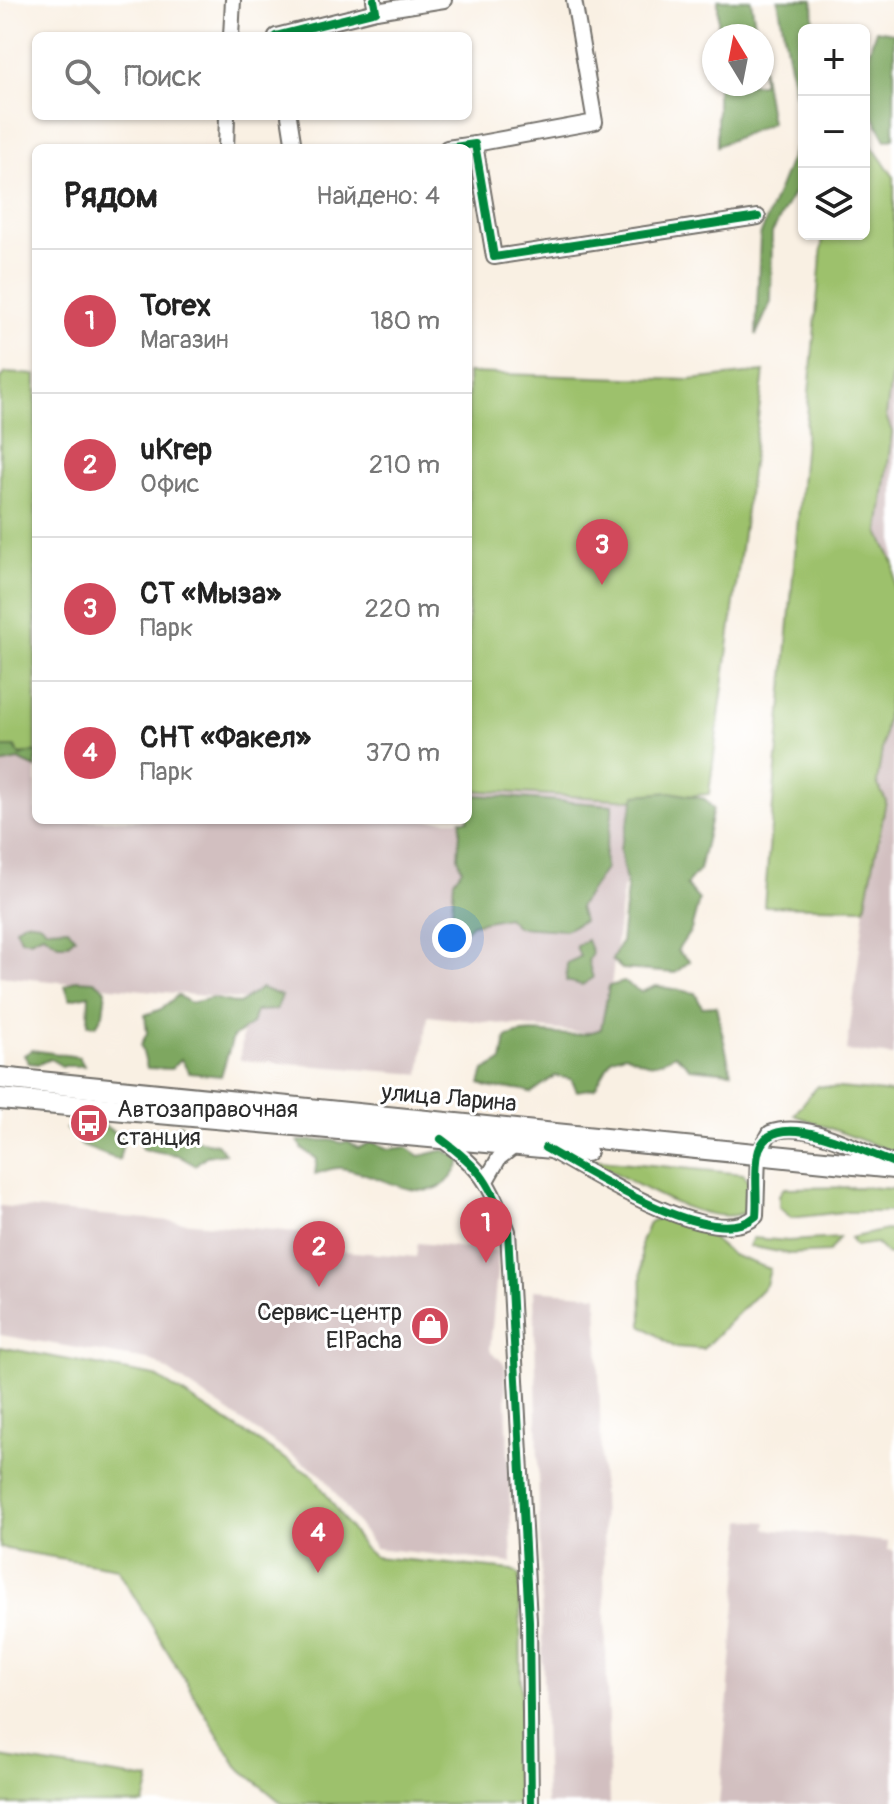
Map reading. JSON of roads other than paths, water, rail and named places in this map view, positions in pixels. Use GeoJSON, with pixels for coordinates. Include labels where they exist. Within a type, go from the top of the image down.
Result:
{"type":"FeatureCollection","features":[{"type":"Feature","properties":{"kind":"main road","name":"улица Ларина"},"geometry":{"type":"LineString","coordinates":[[0,1078],[758,1160],[894,1179]]}},
{"type":"Feature","properties":{"kind":"main road","name":"улица Ларина"},"geometry":{"type":"LineString","coordinates":[[0,1099],[545,1148],[894,1166]]}},
{"type":"Feature","properties":{"kind":"street"},"geometry":{"type":"LineString","coordinates":[[231,32],[233,0]]}},
{"type":"Feature","properties":{"kind":"street"},"geometry":{"type":"LineString","coordinates":[[289,32],[375,6],[444,0]]}},
{"type":"Feature","properties":{"kind":"street"},"geometry":{"type":"LineString","coordinates":[[472,144],[595,122],[574,0]]}},
{"type":"Feature","properties":{"kind":"street"},"geometry":{"type":"LineString","coordinates":[[226,144],[227,120]]}},
{"type":"Feature","properties":{"kind":"street"},"geometry":{"type":"LineString","coordinates":[[290,120],[293,144]]}},
{"type":"Feature","properties":{"kind":"street"},"geometry":{"type":"LineString","coordinates":[[475,144],[494,257],[758,217]]}},
{"type":"Feature","properties":{"kind":"street"},"geometry":{"type":"LineString","coordinates":[[441,1139],[475,1164],[487,1179],[508,1231],[513,1273],[529,1621],[531,1804]]}},
{"type":"Feature","properties":{"kind":"street"},"geometry":{"type":"LineString","coordinates":[[487,1179],[499,1158],[516,1145]]}},
{"type":"Feature","properties":{"kind":"street"},"geometry":{"type":"LineString","coordinates":[[545,1148],[625,1192],[691,1221],[729,1228],[746,1225],[756,1216],[758,1160]]}},
{"type":"Feature","properties":{"kind":"place","name":"СТ «Мыза»"},"geometry":{"type":"Point","coordinates":[602,585]}},
{"type":"Feature","properties":{"kind":"place","name":"Автозаправочная станция"},"geometry":{"type":"Point","coordinates":[89,1123]}},
{"type":"Feature","properties":{"kind":"place","name":"Torex"},"geometry":{"type":"Point","coordinates":[486,1263]}},
{"type":"Feature","properties":{"kind":"place","name":"uKrep"},"geometry":{"type":"Point","coordinates":[319,1287]}},
{"type":"Feature","properties":{"kind":"place","name":"Сервис-центр ElPacha"},"geometry":{"type":"Point","coordinates":[430,1326]}},
{"type":"Feature","properties":{"kind":"place","name":"СНТ «Факел»"},"geometry":{"type":"Point","coordinates":[318,1573]}}]}
